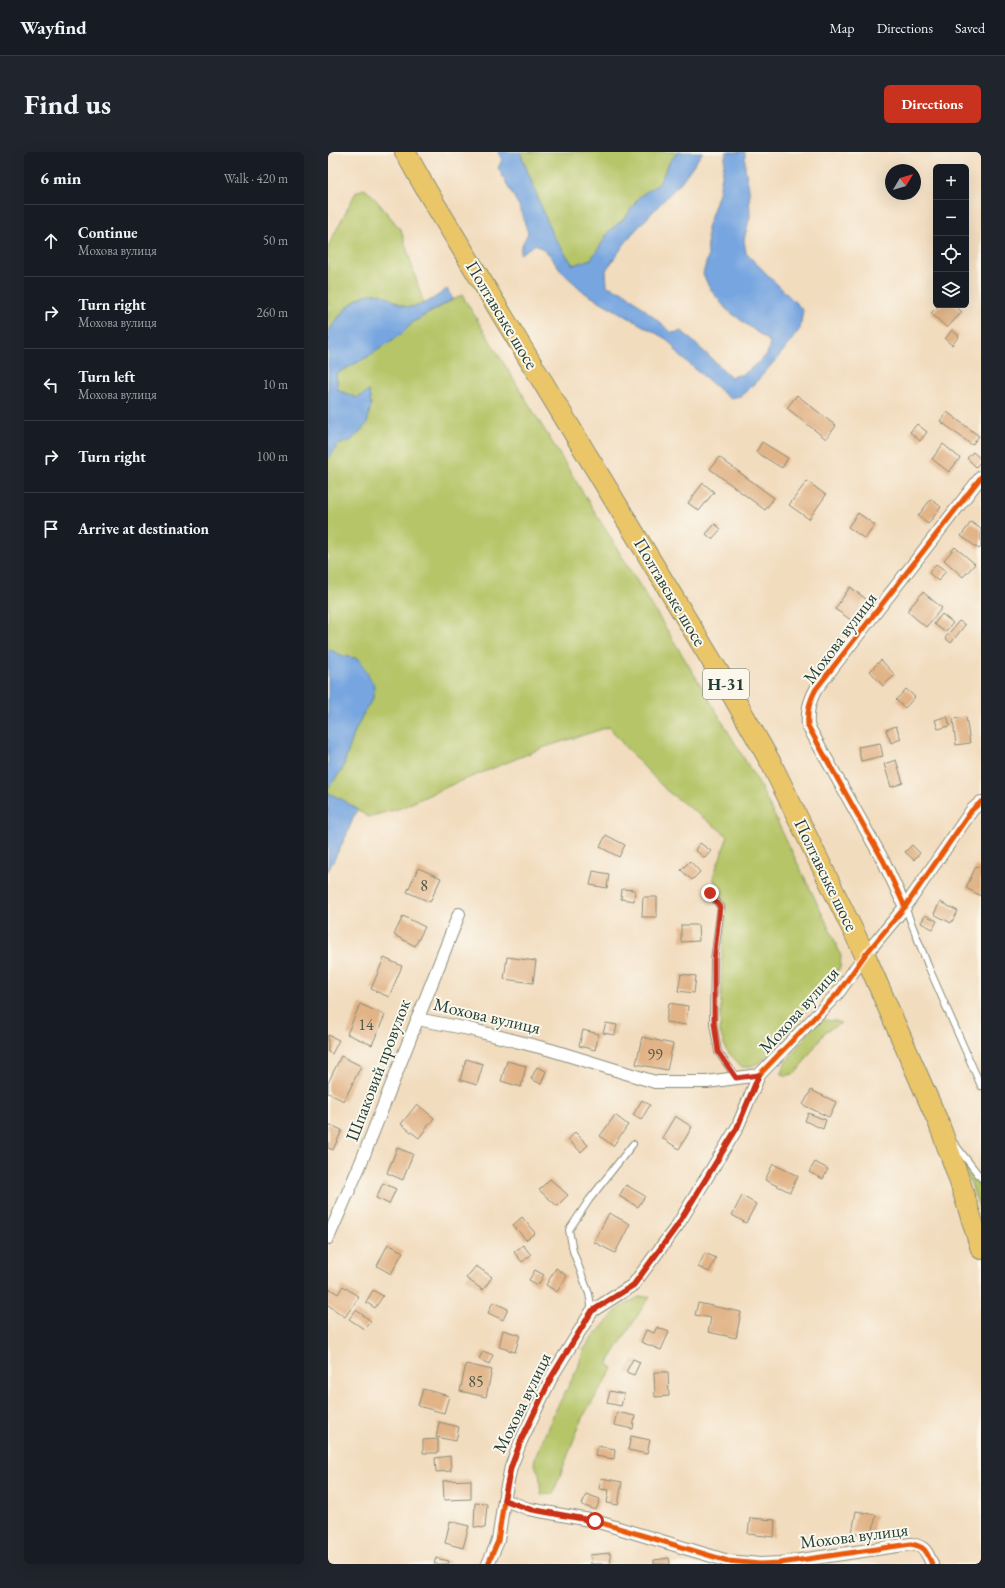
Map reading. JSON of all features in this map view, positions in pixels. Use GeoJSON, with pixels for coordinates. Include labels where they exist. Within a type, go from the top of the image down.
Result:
{"type":"FeatureCollection","features":[{"type":"Feature","properties":{"kind":"main road","name":"Полтавське шосе"},"geometry":{"type":"LineString","coordinates":[[405,152],[427,191],[730,691],[771,763],[865,955],[940,1124],[981,1248]]}},
{"type":"Feature","properties":{"kind":"street","name":"Мохова вулиця"},"geometry":{"type":"LineString","coordinates":[[905,907],[884,862],[808,726],[807,713],[810,700],[816,689],[981,477]]}},
{"type":"Feature","properties":{"kind":"street","name":"Мохова вулиця"},"geometry":{"type":"LineString","coordinates":[[488,1564],[498,1541],[511,1467],[521,1440],[552,1376],[592,1311],[634,1285],[677,1226],[737,1128],[759,1075],[838,992],[865,955],[905,907],[972,810],[981,802]]}},
{"type":"Feature","properties":{"kind":"street","name":"Шпаковий провулок"},"geometry":{"type":"LineString","coordinates":[[328,1238],[360,1165],[459,914]]}},
{"type":"Feature","properties":{"kind":"street","name":"Мохова вулиця"},"geometry":{"type":"LineString","coordinates":[[417,1019],[469,1029],[551,1050],[655,1082],[707,1082],[759,1075]]}},
{"type":"Feature","properties":{"kind":"street","name":"Мохова вулиця"},"geometry":{"type":"LineString","coordinates":[[504,1500],[529,1509],[595,1521],[728,1561],[760,1564],[780,1563],[911,1544],[921,1546],[927,1552],[932,1564]]}},
{"type":"Feature","properties":{"kind":"lane"},"geometry":{"type":"LineString","coordinates":[[710,893],[720,907],[714,960],[714,1023],[718,1052],[736,1078]]}},
{"type":"Feature","properties":{"kind":"lane"},"geometry":{"type":"LineString","coordinates":[[905,907],[929,968],[981,1086]]}},
{"type":"Feature","properties":{"kind":"lane"},"geometry":{"type":"LineString","coordinates":[[940,1124],[981,1178]]}},
{"type":"Feature","properties":{"kind":"lane"},"geometry":{"type":"LineString","coordinates":[[592,1311],[589,1294],[573,1251],[569,1230],[589,1200],[633,1144]]}},
{"type":"Feature","properties":{"kind":"green space"},"geometry":{"type":"Polygon","coordinates":[[[520,152],[678,152],[670,161],[659,184],[640,196],[625,218],[609,231],[591,259],[573,265],[552,234],[520,152]]]}},
{"type":"Feature","properties":{"kind":"green space"},"geometry":{"type":"Polygon","coordinates":[[[364,189],[371,194],[401,230],[424,305],[409,307],[380,294],[364,296],[356,300],[343,312],[328,332],[328,246],[356,192],[364,189]]]}},
{"type":"Feature","properties":{"kind":"green space"},"geometry":{"type":"Polygon","coordinates":[[[462,295],[700,684],[758,782],[832,934],[841,956],[840,968],[775,1049],[760,1062],[752,1066],[742,1067],[726,1050],[720,1032],[722,955],[726,908],[713,877],[728,836],[667,791],[627,749],[609,727],[545,747],[444,788],[401,808],[368,817],[343,800],[328,793],[328,788],[342,770],[355,731],[373,698],[359,659],[343,656],[328,649],[328,459],[338,445],[352,440],[357,398],[338,390],[336,374],[369,356],[404,332],[413,322],[462,295]]]}},
{"type":"Feature","properties":{"kind":"green space"},"geometry":{"type":"Polygon","coordinates":[[[824,1020],[841,1023],[825,1032],[796,1073],[786,1076],[781,1073],[785,1063],[814,1026],[824,1020]]]}},
{"type":"Feature","properties":{"kind":"green space"},"geometry":{"type":"Polygon","coordinates":[[[957,1153],[981,1186],[981,1213],[971,1184],[957,1153]]]}},
{"type":"Feature","properties":{"kind":"green space"},"geometry":{"type":"Polygon","coordinates":[[[650,1296],[610,1359],[608,1365],[613,1369],[582,1418],[553,1494],[541,1495],[539,1473],[534,1464],[535,1458],[554,1413],[578,1368],[583,1351],[590,1340],[619,1308],[639,1297],[650,1296]]]}},
{"type":"Feature","properties":{"kind":"water"},"geometry":{"type":"Polygon","coordinates":[[[498,152],[520,152],[552,234],[573,265],[591,259],[609,231],[625,218],[640,196],[659,184],[670,161],[678,152],[703,152],[681,182],[631,235],[606,270],[607,286],[626,293],[672,333],[682,331],[731,377],[744,374],[767,355],[770,342],[726,309],[709,287],[703,274],[708,256],[707,228],[719,193],[726,152],[745,152],[745,168],[749,189],[750,216],[744,240],[746,253],[803,310],[800,329],[757,381],[741,396],[729,398],[680,356],[668,340],[585,293],[563,273],[549,254],[536,244],[520,254],[521,247],[528,233],[519,206],[498,168],[502,160],[498,152]]]}},
{"type":"Feature","properties":{"kind":"water"},"geometry":{"type":"Polygon","coordinates":[[[447,289],[453,299],[413,322],[404,332],[369,356],[336,374],[338,390],[357,398],[369,391],[371,405],[367,424],[352,440],[338,445],[328,459],[328,332],[332,326],[350,305],[365,296],[381,294],[406,307],[414,307],[434,298],[447,289]]]}},
{"type":"Feature","properties":{"kind":"water"},"geometry":{"type":"Polygon","coordinates":[[[328,649],[343,656],[359,659],[374,685],[373,698],[355,731],[342,770],[328,788],[328,649]]]}},
{"type":"Feature","properties":{"kind":"water"},"geometry":{"type":"Polygon","coordinates":[[[328,793],[357,809],[346,836],[328,871],[328,793]]]}},
{"type":"Feature","properties":{"kind":"building"},"geometry":{"type":"Polygon","coordinates":[[[936,308],[957,308],[962,312],[947,328],[931,313],[936,308]]]}},
{"type":"Feature","properties":{"kind":"building"},"geometry":{"type":"Polygon","coordinates":[[[952,330],[959,336],[952,345],[945,339],[952,330]]]}},
{"type":"Feature","properties":{"kind":"building"},"geometry":{"type":"Polygon","coordinates":[[[797,395],[836,426],[826,439],[787,408],[797,395]]]}},
{"type":"Feature","properties":{"kind":"building"},"geometry":{"type":"Polygon","coordinates":[[[947,412],[979,436],[972,445],[940,421],[947,412]]]}},
{"type":"Feature","properties":{"kind":"building"},"geometry":{"type":"Polygon","coordinates":[[[917,424],[927,432],[920,441],[910,432],[917,424]]]}},
{"type":"Feature","properties":{"kind":"building"},"geometry":{"type":"Polygon","coordinates":[[[762,442],[788,458],[782,468],[756,452],[762,442]]]}},
{"type":"Feature","properties":{"kind":"building"},"geometry":{"type":"Polygon","coordinates":[[[943,444],[960,458],[949,472],[932,459],[943,444]]]}},
{"type":"Feature","properties":{"kind":"building"},"geometry":{"type":"Polygon","coordinates":[[[973,452],[981,459],[976,467],[967,458],[973,452]]]}},
{"type":"Feature","properties":{"kind":"building"},"geometry":{"type":"Polygon","coordinates":[[[719,457],[774,498],[765,510],[710,469],[719,457]]]}},
{"type":"Feature","properties":{"kind":"building"},"geometry":{"type":"Polygon","coordinates":[[[807,481],[826,495],[809,519],[789,505],[807,481]]]}},
{"type":"Feature","properties":{"kind":"building"},"geometry":{"type":"Polygon","coordinates":[[[703,483],[714,492],[699,511],[688,503],[703,483]]]}},
{"type":"Feature","properties":{"kind":"building"},"geometry":{"type":"Polygon","coordinates":[[[931,499],[941,507],[928,524],[918,516],[931,499]]]}},
{"type":"Feature","properties":{"kind":"building"},"geometry":{"type":"Polygon","coordinates":[[[858,513],[875,525],[865,539],[848,527],[858,513]]]}},
{"type":"Feature","properties":{"kind":"building"},"geometry":{"type":"Polygon","coordinates":[[[971,522],[981,529],[981,547],[979,549],[961,536],[971,522]]]}},
{"type":"Feature","properties":{"kind":"building"},"geometry":{"type":"Polygon","coordinates":[[[715,524],[721,529],[712,539],[706,534],[715,524]]]}},
{"type":"Feature","properties":{"kind":"building"},"geometry":{"type":"Polygon","coordinates":[[[955,547],[975,564],[963,577],[944,560],[955,547]]]}},
{"type":"Feature","properties":{"kind":"building"},"geometry":{"type":"Polygon","coordinates":[[[936,564],[946,571],[938,581],[929,573],[936,564]]]}},
{"type":"Feature","properties":{"kind":"building"},"geometry":{"type":"Polygon","coordinates":[[[850,587],[866,599],[851,620],[835,609],[850,587]]]}},
{"type":"Feature","properties":{"kind":"building"},"geometry":{"type":"Polygon","coordinates":[[[923,592],[942,608],[926,627],[907,611],[923,592]]]}},
{"type":"Feature","properties":{"kind":"building"},"geometry":{"type":"Polygon","coordinates":[[[942,614],[953,623],[945,632],[934,624],[942,614]]]}},
{"type":"Feature","properties":{"kind":"building"},"geometry":{"type":"Polygon","coordinates":[[[959,621],[965,625],[951,643],[945,638],[959,621]]]}},
{"type":"Feature","properties":{"kind":"building"},"geometry":{"type":"Polygon","coordinates":[[[881,660],[895,675],[883,686],[870,671],[881,660]]]}},
{"type":"Feature","properties":{"kind":"building"},"geometry":{"type":"Polygon","coordinates":[[[906,689],[915,697],[905,708],[896,700],[906,689]]]}},
{"type":"Feature","properties":{"kind":"building"},"geometry":{"type":"Polygon","coordinates":[[[947,716],[950,726],[938,729],[935,720],[947,716]]]}},
{"type":"Feature","properties":{"kind":"building"},"geometry":{"type":"Polygon","coordinates":[[[966,717],[970,743],[956,745],[953,719],[966,717]]]}},
{"type":"Feature","properties":{"kind":"building"},"geometry":{"type":"Polygon","coordinates":[[[896,726],[901,739],[891,743],[886,730],[896,726]]]}},
{"type":"Feature","properties":{"kind":"building"},"geometry":{"type":"Polygon","coordinates":[[[880,743],[883,756],[861,761],[858,747],[880,743]]]}},
{"type":"Feature","properties":{"kind":"building"},"geometry":{"type":"Polygon","coordinates":[[[896,760],[903,783],[891,787],[884,764],[896,760]]]}},
{"type":"Feature","properties":{"kind":"building"},"geometry":{"type":"Polygon","coordinates":[[[606,835],[625,845],[619,857],[600,847],[606,835]]]}},
{"type":"Feature","properties":{"kind":"building"},"geometry":{"type":"Polygon","coordinates":[[[700,843],[711,851],[705,858],[695,850],[700,843]]]}},
{"type":"Feature","properties":{"kind":"building"},"geometry":{"type":"Polygon","coordinates":[[[912,845],[920,853],[914,860],[905,852],[912,845]]]}},
{"type":"Feature","properties":{"kind":"building"},"geometry":{"type":"Polygon","coordinates":[[[690,861],[700,872],[692,880],[681,870],[690,861]]]}},
{"type":"Feature","properties":{"kind":"building"},"geometry":{"type":"Polygon","coordinates":[[[976,866],[981,868],[981,896],[966,888],[976,866]]]}},
{"type":"Feature","properties":{"kind":"building"},"geometry":{"type":"Polygon","coordinates":[[[418,868],[441,878],[430,902],[407,892],[418,868]]]}},
{"type":"Feature","properties":{"kind":"building"},"geometry":{"type":"Polygon","coordinates":[[[593,871],[609,874],[607,888],[590,885],[593,871]]]}},
{"type":"Feature","properties":{"kind":"building"},"geometry":{"type":"Polygon","coordinates":[[[622,889],[635,890],[634,901],[621,899],[622,889]]]}},
{"type":"Feature","properties":{"kind":"building"},"geometry":{"type":"Polygon","coordinates":[[[643,897],[657,897],[657,917],[642,917],[643,897]]]}},
{"type":"Feature","properties":{"kind":"building"},"geometry":{"type":"Polygon","coordinates":[[[940,902],[958,911],[951,923],[934,914],[940,902]]]}},
{"type":"Feature","properties":{"kind":"building"},"geometry":{"type":"Polygon","coordinates":[[[925,915],[937,921],[933,929],[921,923],[925,915]]]}},
{"type":"Feature","properties":{"kind":"building"},"geometry":{"type":"Polygon","coordinates":[[[403,916],[425,927],[415,946],[394,935],[403,916]]]}},
{"type":"Feature","properties":{"kind":"building"},"geometry":{"type":"Polygon","coordinates":[[[681,925],[698,925],[699,941],[681,942],[681,925]]]}},
{"type":"Feature","properties":{"kind":"building"},"geometry":{"type":"Polygon","coordinates":[[[507,957],[536,961],[533,983],[504,979],[507,957]]]}},
{"type":"Feature","properties":{"kind":"building"},"geometry":{"type":"Polygon","coordinates":[[[384,958],[402,966],[389,997],[371,989],[384,958]]]}},
{"type":"Feature","properties":{"kind":"building"},"geometry":{"type":"Polygon","coordinates":[[[681,974],[696,976],[694,993],[678,991],[681,974]]]}},
{"type":"Feature","properties":{"kind":"building"},"geometry":{"type":"Polygon","coordinates":[[[669,1003],[688,1006],[686,1025],[666,1022],[669,1003]]]}},
{"type":"Feature","properties":{"kind":"building"},"geometry":{"type":"Polygon","coordinates":[[[360,1004],[385,1015],[372,1045],[347,1034],[360,1004]]]}},
{"type":"Feature","properties":{"kind":"building"},"geometry":{"type":"Polygon","coordinates":[[[606,1023],[617,1025],[615,1035],[603,1033],[606,1023]]]}},
{"type":"Feature","properties":{"kind":"building"},"geometry":{"type":"Polygon","coordinates":[[[583,1030],[599,1034],[595,1050],[579,1046],[583,1030]]]}},
{"type":"Feature","properties":{"kind":"building"},"geometry":{"type":"Polygon","coordinates":[[[328,1035],[339,1040],[332,1054],[328,1052],[328,1035]]]}},
{"type":"Feature","properties":{"kind":"building"},"geometry":{"type":"Polygon","coordinates":[[[642,1037],[673,1044],[667,1070],[636,1064],[642,1037]]]}},
{"type":"Feature","properties":{"kind":"building"},"geometry":{"type":"Polygon","coordinates":[[[341,1056],[361,1066],[344,1101],[328,1093],[328,1083],[341,1056]]]}},
{"type":"Feature","properties":{"kind":"building"},"geometry":{"type":"Polygon","coordinates":[[[466,1059],[483,1064],[477,1085],[460,1080],[466,1059]]]}},
{"type":"Feature","properties":{"kind":"building"},"geometry":{"type":"Polygon","coordinates":[[[507,1061],[526,1066],[521,1087],[501,1081],[507,1061]]]}},
{"type":"Feature","properties":{"kind":"building"},"geometry":{"type":"Polygon","coordinates":[[[537,1067],[546,1071],[541,1084],[531,1079],[537,1067]]]}},
{"type":"Feature","properties":{"kind":"building"},"geometry":{"type":"Polygon","coordinates":[[[811,1090],[836,1102],[829,1117],[803,1105],[811,1090]]]}},
{"type":"Feature","properties":{"kind":"building"},"geometry":{"type":"Polygon","coordinates":[[[642,1100],[650,1105],[641,1120],[633,1115],[642,1100]]]}},
{"type":"Feature","properties":{"kind":"building"},"geometry":{"type":"Polygon","coordinates":[[[417,1104],[434,1118],[419,1138],[401,1124],[417,1104]]]}},
{"type":"Feature","properties":{"kind":"building"},"geometry":{"type":"Polygon","coordinates":[[[808,1113],[826,1120],[823,1129],[805,1121],[808,1113]]]}},
{"type":"Feature","properties":{"kind":"building"},"geometry":{"type":"Polygon","coordinates":[[[615,1115],[628,1125],[613,1146],[600,1136],[615,1115]]]}},
{"type":"Feature","properties":{"kind":"building"},"geometry":{"type":"Polygon","coordinates":[[[675,1116],[692,1127],[679,1149],[662,1138],[675,1116]]]}},
{"type":"Feature","properties":{"kind":"building"},"geometry":{"type":"Polygon","coordinates":[[[328,1124],[342,1130],[333,1150],[328,1148],[328,1124]]]}},
{"type":"Feature","properties":{"kind":"building"},"geometry":{"type":"Polygon","coordinates":[[[575,1132],[588,1145],[581,1152],[568,1140],[575,1132]]]}},
{"type":"Feature","properties":{"kind":"building"},"geometry":{"type":"Polygon","coordinates":[[[397,1148],[413,1154],[403,1180],[387,1173],[397,1148]]]}},
{"type":"Feature","properties":{"kind":"building"},"geometry":{"type":"Polygon","coordinates":[[[815,1162],[828,1169],[823,1179],[809,1172],[815,1162]]]}},
{"type":"Feature","properties":{"kind":"building"},"geometry":{"type":"Polygon","coordinates":[[[773,1164],[798,1176],[790,1192],[765,1180],[773,1164]]]}},
{"type":"Feature","properties":{"kind":"building"},"geometry":{"type":"Polygon","coordinates":[[[550,1179],[568,1195],[557,1206],[539,1190],[550,1179]]]}},
{"type":"Feature","properties":{"kind":"building"},"geometry":{"type":"Polygon","coordinates":[[[383,1183],[396,1189],[389,1204],[376,1198],[383,1183]]]}},
{"type":"Feature","properties":{"kind":"building"},"geometry":{"type":"Polygon","coordinates":[[[626,1185],[645,1196],[638,1207],[619,1196],[626,1185]]]}},
{"type":"Feature","properties":{"kind":"building"},"geometry":{"type":"Polygon","coordinates":[[[742,1196],[756,1204],[746,1223],[732,1215],[742,1196]]]}},
{"type":"Feature","properties":{"kind":"building"},"geometry":{"type":"Polygon","coordinates":[[[609,1213],[630,1224],[615,1253],[594,1242],[609,1213]]]}},
{"type":"Feature","properties":{"kind":"building"},"geometry":{"type":"Polygon","coordinates":[[[522,1217],[535,1233],[526,1240],[513,1225],[522,1217]]]}},
{"type":"Feature","properties":{"kind":"building"},"geometry":{"type":"Polygon","coordinates":[[[388,1244],[403,1252],[391,1274],[377,1266],[388,1244]]]}},
{"type":"Feature","properties":{"kind":"building"},"geometry":{"type":"Polygon","coordinates":[[[523,1245],[531,1255],[522,1262],[514,1252],[523,1245]]]}},
{"type":"Feature","properties":{"kind":"building"},"geometry":{"type":"Polygon","coordinates":[[[705,1253],[716,1258],[709,1272],[698,1267],[705,1253]]]}},
{"type":"Feature","properties":{"kind":"building"},"geometry":{"type":"Polygon","coordinates":[[[476,1266],[492,1277],[483,1290],[466,1278],[476,1266]]]}},
{"type":"Feature","properties":{"kind":"building"},"geometry":{"type":"Polygon","coordinates":[[[556,1268],[567,1276],[557,1292],[546,1285],[556,1268]]]}},
{"type":"Feature","properties":{"kind":"building"},"geometry":{"type":"Polygon","coordinates":[[[535,1270],[544,1275],[538,1285],[529,1280],[535,1270]]]}},
{"type":"Feature","properties":{"kind":"building"},"geometry":{"type":"Polygon","coordinates":[[[343,1286],[359,1297],[345,1317],[328,1305],[328,1292],[330,1289],[338,1294],[343,1286]]]}},
{"type":"Feature","properties":{"kind":"building"},"geometry":{"type":"Polygon","coordinates":[[[373,1290],[383,1296],[375,1308],[366,1302],[373,1290]]]}},
{"type":"Feature","properties":{"kind":"building"},"geometry":{"type":"Polygon","coordinates":[[[493,1302],[508,1309],[503,1320],[488,1313],[493,1302]]]}},
{"type":"Feature","properties":{"kind":"building"},"geometry":{"type":"Polygon","coordinates":[[[698,1303],[741,1312],[736,1338],[708,1332],[711,1318],[695,1315],[698,1303]]]}},
{"type":"Feature","properties":{"kind":"building"},"geometry":{"type":"Polygon","coordinates":[[[356,1310],[371,1321],[364,1329],[349,1319],[356,1310]]]}},
{"type":"Feature","properties":{"kind":"building"},"geometry":{"type":"Polygon","coordinates":[[[657,1327],[669,1332],[661,1350],[641,1342],[646,1330],[654,1333],[657,1327]]]}},
{"type":"Feature","properties":{"kind":"building"},"geometry":{"type":"Polygon","coordinates":[[[503,1330],[520,1335],[515,1352],[499,1347],[503,1330]]]}},
{"type":"Feature","properties":{"kind":"building"},"geometry":{"type":"Polygon","coordinates":[[[483,1351],[493,1355],[489,1364],[479,1359],[483,1351]]]}},
{"type":"Feature","properties":{"kind":"building"},"geometry":{"type":"Polygon","coordinates":[[[633,1359],[640,1362],[634,1375],[626,1372],[633,1359]]]}},
{"type":"Feature","properties":{"kind":"building"},"geometry":{"type":"Polygon","coordinates":[[[466,1364],[492,1370],[486,1397],[460,1391],[466,1364]]]}},
{"type":"Feature","properties":{"kind":"building"},"geometry":{"type":"Polygon","coordinates":[[[654,1372],[668,1372],[669,1396],[655,1397],[654,1372]]]}},
{"type":"Feature","properties":{"kind":"building"},"geometry":{"type":"Polygon","coordinates":[[[423,1389],[449,1396],[444,1413],[418,1406],[423,1389]]]}},
{"type":"Feature","properties":{"kind":"building"},"geometry":{"type":"Polygon","coordinates":[[[610,1391],[624,1394],[621,1406],[607,1403],[610,1391]]]}},
{"type":"Feature","properties":{"kind":"building"},"geometry":{"type":"Polygon","coordinates":[[[617,1412],[635,1416],[633,1429],[614,1425],[617,1412]]]}},
{"type":"Feature","properties":{"kind":"building"},"geometry":{"type":"Polygon","coordinates":[[[439,1422],[459,1427],[456,1441],[436,1437],[439,1422]]]}},
{"type":"Feature","properties":{"kind":"building"},"geometry":{"type":"Polygon","coordinates":[[[631,1436],[650,1440],[647,1454],[628,1450],[631,1436]]]}},
{"type":"Feature","properties":{"kind":"building"},"geometry":{"type":"Polygon","coordinates":[[[438,1439],[438,1453],[423,1453],[423,1440],[438,1439]]]}},
{"type":"Feature","properties":{"kind":"building"},"geometry":{"type":"Polygon","coordinates":[[[597,1446],[615,1449],[614,1459],[595,1456],[597,1446]]]}},
{"type":"Feature","properties":{"kind":"building"},"geometry":{"type":"Polygon","coordinates":[[[450,1456],[451,1471],[436,1472],[435,1458],[450,1456]]]}},
{"type":"Feature","properties":{"kind":"building"},"geometry":{"type":"Polygon","coordinates":[[[601,1478],[622,1482],[618,1505],[607,1503],[609,1490],[599,1489],[601,1478]]]}},
{"type":"Feature","properties":{"kind":"building"},"geometry":{"type":"Polygon","coordinates":[[[471,1480],[471,1499],[444,1500],[443,1481],[471,1480]]]}},
{"type":"Feature","properties":{"kind":"building"},"geometry":{"type":"Polygon","coordinates":[[[586,1494],[600,1499],[596,1510],[582,1505],[586,1494]]]}},
{"type":"Feature","properties":{"kind":"building"},"geometry":{"type":"Polygon","coordinates":[[[475,1503],[487,1504],[485,1528],[474,1527],[475,1503]]]}},
{"type":"Feature","properties":{"kind":"building"},"geometry":{"type":"Polygon","coordinates":[[[856,1511],[876,1515],[872,1536],[852,1533],[856,1511]]]}},
{"type":"Feature","properties":{"kind":"building"},"geometry":{"type":"Polygon","coordinates":[[[750,1518],[775,1520],[774,1537],[748,1534],[750,1518]]]}},
{"type":"Feature","properties":{"kind":"building"},"geometry":{"type":"Polygon","coordinates":[[[450,1521],[469,1526],[463,1548],[445,1543],[450,1521]]]}},
{"type":"Feature","properties":{"kind":"building"},"geometry":{"type":"Polygon","coordinates":[[[610,1553],[611,1564],[591,1564],[590,1555],[610,1553]]]}},
{"type":"Feature","properties":{"kind":"building"},"geometry":{"type":"Polygon","coordinates":[[[436,1558],[449,1561],[448,1564],[434,1564],[436,1558]]]}},
{"type":"Feature","properties":{"kind":"building"},"geometry":{"type":"Polygon","coordinates":[[[669,1558],[670,1564],[654,1564],[654,1560],[669,1558]]]}},
{"type":"Feature","properties":{"kind":"cycle path"},"geometry":{"type":"LineString","coordinates":[[905,907],[884,862],[808,726],[809,707],[816,689],[981,477]]}},
{"type":"Feature","properties":{"kind":"cycle path"},"geometry":{"type":"LineString","coordinates":[[488,1564],[498,1541],[511,1467],[521,1441],[552,1376],[592,1311],[633,1285],[677,1226],[737,1128],[759,1075],[838,993],[865,955],[905,907],[972,810],[981,802]]}},
{"type":"Feature","properties":{"kind":"cycle path"},"geometry":{"type":"LineString","coordinates":[[504,1500],[529,1509],[595,1521],[728,1561],[760,1564],[780,1563],[911,1544],[923,1548],[932,1564]]}},
{"type":"Feature","properties":{"kind":"route"},"geometry":{"type":"LineString","coordinates":[[595,1521],[529,1509],[504,1500],[511,1467],[521,1440],[552,1376],[592,1311],[634,1285],[677,1226],[737,1128],[759,1075],[736,1078],[718,1052],[714,1023],[714,960],[720,907],[710,893]]}}]}
